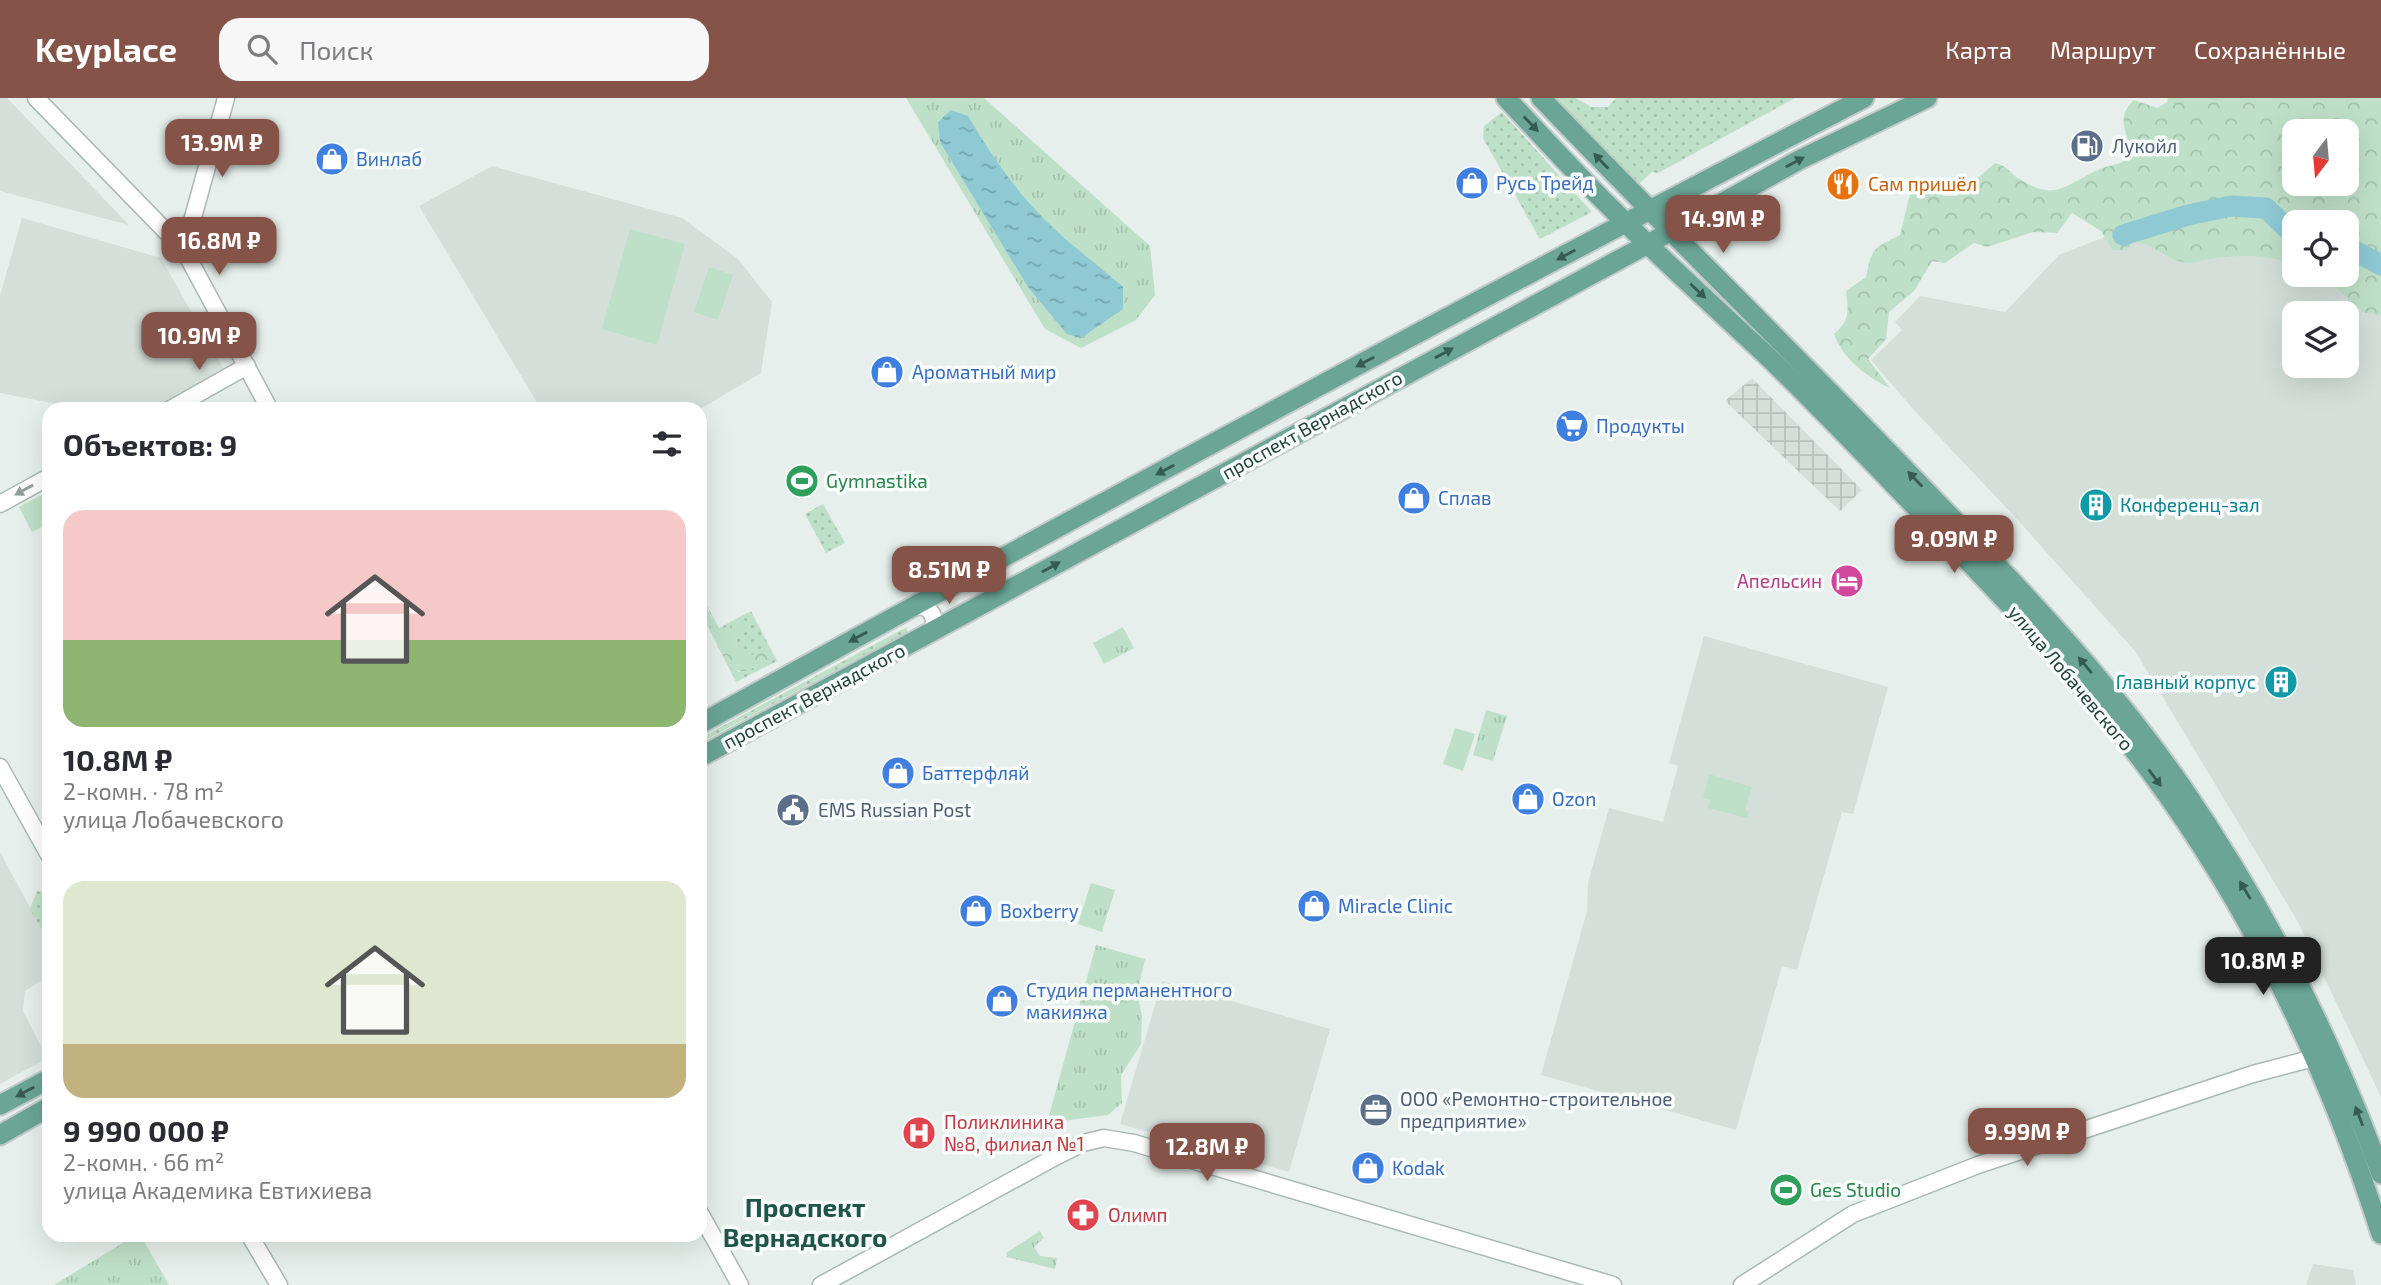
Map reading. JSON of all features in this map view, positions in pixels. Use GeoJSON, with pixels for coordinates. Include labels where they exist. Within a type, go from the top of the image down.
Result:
{"type":"FeatureCollection","features":[{"type":"Feature","properties":{"kind":"main road","name":"улица Лобачевского"},"geometry":{"type":"LineString","coordinates":[[1506,98],[1626,223],[1774,364],[1982,574],[2120,733],[2167,794],[2201,845],[2325,1057],[2381,1174]]}},
{"type":"Feature","properties":{"kind":"main road","name":"улица Лобачевского"},"geometry":{"type":"LineString","coordinates":[[1541,98],[1968,534],[2046,619],[2111,696],[2180,785],[2216,840],[2304,993],[2351,1149],[2381,1234]]}},
{"type":"Feature","properties":{"kind":"main road","name":"проспект Вернадского"},"geometry":{"type":"LineString","coordinates":[[707,720],[1650,209],[1864,98]]}},
{"type":"Feature","properties":{"kind":"main road","name":"проспект Вернадского"},"geometry":{"type":"LineString","coordinates":[[707,753],[1799,160],[1927,98]]}},
{"type":"Feature","properties":{"kind":"main road"},"geometry":{"type":"LineString","coordinates":[[0,1105],[42,1083]]}},
{"type":"Feature","properties":{"kind":"main road"},"geometry":{"type":"LineString","coordinates":[[0,1135],[42,1111]]}},
{"type":"Feature","properties":{"kind":"street"},"geometry":{"type":"LineString","coordinates":[[36,98],[184,250],[266,402]]}},
{"type":"Feature","properties":{"kind":"street"},"geometry":{"type":"LineString","coordinates":[[184,250],[226,98]]}},
{"type":"Feature","properties":{"kind":"street"},"geometry":{"type":"LineString","coordinates":[[183,402],[247,366]]}},
{"type":"Feature","properties":{"kind":"street"},"geometry":{"type":"LineString","coordinates":[[0,504],[42,481]]}},
{"type":"Feature","properties":{"kind":"street"},"geometry":{"type":"LineString","coordinates":[[912,608],[922,606],[934,617],[933,627],[926,635]]}},
{"type":"Feature","properties":{"kind":"street"},"geometry":{"type":"LineString","coordinates":[[0,767],[42,842]]}},
{"type":"Feature","properties":{"kind":"street"},"geometry":{"type":"LineString","coordinates":[[1742,1285],[1853,1214],[1924,1186],[2028,1148],[2253,1074],[2325,1057]]}},
{"type":"Feature","properties":{"kind":"street"},"geometry":{"type":"LineString","coordinates":[[821,1285],[1064,1152],[1083,1143],[1104,1138],[1134,1143],[1613,1285]]}},
{"type":"Feature","properties":{"kind":"street"},"geometry":{"type":"LineString","coordinates":[[707,1226],[740,1285]]}},
{"type":"Feature","properties":{"kind":"street"},"geometry":{"type":"LineString","coordinates":[[254,1242],[279,1285]]}},
{"type":"Feature","properties":{"kind":"shaded area"},"geometry":{"type":"Polygon","coordinates":[[[0,98],[7,98],[129,225],[0,191],[0,98]]]}},
{"type":"Feature","properties":{"kind":"shaded area"},"geometry":{"type":"Polygon","coordinates":[[[2381,130],[2381,1097],[2298,922],[2135,651],[1871,360],[1902,330],[1895,322],[1920,296],[2005,312],[2059,255],[2282,168],[2282,196],[2359,196],[2359,165],[2381,130]]]}},
{"type":"Feature","properties":{"kind":"shaded area"},"geometry":{"type":"Polygon","coordinates":[[[492,166],[682,218],[738,259],[772,302],[761,373],[707,405],[707,402],[537,402],[419,206],[492,166]]]}},
{"type":"Feature","properties":{"kind":"shaded area"},"geometry":{"type":"Polygon","coordinates":[[[22,218],[161,258],[224,370],[167,402],[46,402],[0,393],[0,296],[22,218]]]}},
{"type":"Feature","properties":{"kind":"shaded area"},"geometry":{"type":"Polygon","coordinates":[[[1752,378],[1862,490],[1840,511],[1725,401],[1752,378]]]}},
{"type":"Feature","properties":{"kind":"shaded area"},"geometry":{"type":"Polygon","coordinates":[[[1704,636],[1888,687],[1853,814],[1842,812],[1797,970],[1782,966],[1736,1130],[1541,1075],[1587,911],[1588,883],[1609,808],[1663,822],[1678,766],[1669,763],[1704,636]]]}},
{"type":"Feature","properties":{"kind":"shaded area"},"geometry":{"type":"Polygon","coordinates":[[[0,852],[42,930],[42,980],[25,991],[23,1011],[42,1048],[42,1061],[0,1084],[0,852]]]}},
{"type":"Feature","properties":{"kind":"shaded area"},"geometry":{"type":"Polygon","coordinates":[[[1162,981],[1330,1029],[1289,1172],[1120,1124],[1162,981]]]}},
{"type":"Feature","properties":{"kind":"shaded area"},"geometry":{"type":"Polygon","coordinates":[[[2313,1264],[2353,1270],[2356,1285],[2306,1285],[2313,1264]]]}},
{"type":"Feature","properties":{"kind":"green space"},"geometry":{"type":"Polygon","coordinates":[[[906,98],[984,98],[1150,246],[1155,295],[1136,320],[1081,348],[1045,329],[906,98]]]}},
{"type":"Feature","properties":{"kind":"green space"},"geometry":{"type":"Polygon","coordinates":[[[1551,98],[1576,98],[1591,107],[1608,107],[1616,98],[1795,98],[1658,173],[1652,172],[1639,184],[1551,98]]]}},
{"type":"Feature","properties":{"kind":"green space"},"geometry":{"type":"Polygon","coordinates":[[[2168,98],[2381,98],[2381,316],[2363,312],[2359,308],[2359,301],[2351,301],[2335,287],[2359,287],[2359,210],[2282,210],[2282,261],[2242,256],[2188,263],[2180,262],[2141,243],[2134,242],[2125,250],[2112,250],[2101,231],[2072,213],[2057,233],[2033,232],[1987,247],[1974,243],[1945,263],[1932,261],[1914,291],[1889,312],[1886,339],[1868,359],[1890,388],[1873,379],[1849,359],[1834,334],[1846,319],[1846,291],[1866,277],[1875,250],[1900,235],[1911,190],[1923,187],[1945,196],[1957,196],[1995,163],[2041,189],[2068,186],[2098,170],[2120,163],[2132,154],[2124,119],[2128,106],[2134,100],[2157,108],[2167,102],[2168,98]]]}},
{"type":"Feature","properties":{"kind":"green space"},"geometry":{"type":"Polygon","coordinates":[[[1502,112],[1592,212],[1540,239],[1483,138],[1484,126],[1502,112]]]}},
{"type":"Feature","properties":{"kind":"green space"},"geometry":{"type":"Polygon","coordinates":[[[630,229],[685,244],[657,345],[602,329],[630,229]]]}},
{"type":"Feature","properties":{"kind":"green space"},"geometry":{"type":"Polygon","coordinates":[[[709,267],[733,275],[718,320],[694,312],[709,267]]]}},
{"type":"Feature","properties":{"kind":"green space"},"geometry":{"type":"Polygon","coordinates":[[[42,495],[42,527],[32,532],[19,507],[42,495]]]}},
{"type":"Feature","properties":{"kind":"green space"},"geometry":{"type":"Polygon","coordinates":[[[823,504],[845,543],[826,553],[805,514],[823,504]]]}},
{"type":"Feature","properties":{"kind":"green space"},"geometry":{"type":"Polygon","coordinates":[[[707,606],[719,628],[751,611],[777,661],[736,682],[707,621],[724,656],[739,672],[754,656],[746,656],[737,650],[736,638],[741,622],[720,630],[714,626],[707,606]]]}},
{"type":"Feature","properties":{"kind":"green space"},"geometry":{"type":"Polygon","coordinates":[[[707,609],[714,626],[720,629],[741,622],[753,622],[748,630],[736,638],[737,650],[750,655],[763,650],[770,654],[770,660],[747,670],[734,669],[713,636],[714,633],[707,622],[707,609]]]}},
{"type":"Feature","properties":{"kind":"green space"},"geometry":{"type":"Polygon","coordinates":[[[1123,627],[1134,648],[1104,664],[1093,643],[1123,627]]]}},
{"type":"Feature","properties":{"kind":"green space"},"geometry":{"type":"Polygon","coordinates":[[[907,629],[907,632],[707,739],[707,734],[907,629]]]}},
{"type":"Feature","properties":{"kind":"green space"},"geometry":{"type":"Polygon","coordinates":[[[1486,710],[1507,716],[1493,761],[1473,755],[1486,710]]]}},
{"type":"Feature","properties":{"kind":"green space"},"geometry":{"type":"Polygon","coordinates":[[[1455,728],[1475,734],[1463,771],[1443,764],[1455,728]]]}},
{"type":"Feature","properties":{"kind":"green space"},"geometry":{"type":"Polygon","coordinates":[[[1709,774],[1752,787],[1745,810],[1749,812],[1747,818],[1708,808],[1710,800],[1703,798],[1709,774]]]}},
{"type":"Feature","properties":{"kind":"green space"},"geometry":{"type":"Polygon","coordinates":[[[1091,883],[1115,890],[1102,932],[1078,924],[1091,883]]]}},
{"type":"Feature","properties":{"kind":"green space"},"geometry":{"type":"Polygon","coordinates":[[[37,891],[42,892],[42,930],[30,909],[37,891]]]}},
{"type":"Feature","properties":{"kind":"green space"},"geometry":{"type":"Polygon","coordinates":[[[1096,945],[1145,959],[1137,994],[1142,1015],[1141,1044],[1121,1075],[1122,1103],[1108,1115],[1047,1123],[1096,945]]]}},
{"type":"Feature","properties":{"kind":"green space"},"geometry":{"type":"Polygon","coordinates":[[[1040,1231],[1044,1238],[1034,1247],[1040,1256],[1057,1258],[1055,1269],[1007,1257],[1006,1253],[1040,1231]]]}},
{"type":"Feature","properties":{"kind":"green space"},"geometry":{"type":"Polygon","coordinates":[[[124,1242],[144,1242],[169,1285],[54,1285],[124,1242]]]}},
{"type":"Feature","properties":{"kind":"water"},"geometry":{"type":"Polygon","coordinates":[[[951,110],[968,116],[1003,170],[1045,220],[1123,287],[1123,309],[1081,338],[1067,334],[1028,287],[940,142],[938,122],[951,110]]]}},
{"type":"Feature","properties":{"kind":"waterway"},"geometry":{"type":"LineString","coordinates":[[2123,235],[2188,215],[2231,206],[2266,208],[2282,223]]}},
{"type":"Feature","properties":{"kind":"waterway"},"geometry":{"type":"LineString","coordinates":[[2359,253],[2381,265]]}},
{"type":"Feature","properties":{"kind":"place","name":"Лукойл"},"geometry":{"type":"Point","coordinates":[2087,146]}},
{"type":"Feature","properties":{"kind":"place","name":"Винлаб"},"geometry":{"type":"Point","coordinates":[332,159]}},
{"type":"Feature","properties":{"kind":"place","name":"Русь Трейд"},"geometry":{"type":"Point","coordinates":[1472,183]}},
{"type":"Feature","properties":{"kind":"place","name":"Сам пришёл"},"geometry":{"type":"Point","coordinates":[1843,184]}},
{"type":"Feature","properties":{"kind":"place","name":"Ароматный мир"},"geometry":{"type":"Point","coordinates":[887,372]}},
{"type":"Feature","properties":{"kind":"place","name":"Продукты"},"geometry":{"type":"Point","coordinates":[1572,426]}},
{"type":"Feature","properties":{"kind":"place","name":"Gymnastika"},"geometry":{"type":"Point","coordinates":[802,481]}},
{"type":"Feature","properties":{"kind":"place","name":"Сплав"},"geometry":{"type":"Point","coordinates":[1414,498]}},
{"type":"Feature","properties":{"kind":"place","name":"Конференц-зал"},"geometry":{"type":"Point","coordinates":[2096,505]}},
{"type":"Feature","properties":{"kind":"place","name":"Апельсин"},"geometry":{"type":"Point","coordinates":[1847,581]}},
{"type":"Feature","properties":{"kind":"place","name":"Главный корпус"},"geometry":{"type":"Point","coordinates":[2281,682]}},
{"type":"Feature","properties":{"kind":"place","name":"Баттерфляй"},"geometry":{"type":"Point","coordinates":[898,773]}},
{"type":"Feature","properties":{"kind":"place","name":"Ozon"},"geometry":{"type":"Point","coordinates":[1528,799]}},
{"type":"Feature","properties":{"kind":"place","name":"EMS Russian Post"},"geometry":{"type":"Point","coordinates":[793,810]}},
{"type":"Feature","properties":{"kind":"place","name":"Miracle Clinic"},"geometry":{"type":"Point","coordinates":[1314,906]}},
{"type":"Feature","properties":{"kind":"place","name":"Boxberry"},"geometry":{"type":"Point","coordinates":[976,911]}},
{"type":"Feature","properties":{"kind":"place","name":"Студия перманентного макияжа"},"geometry":{"type":"Point","coordinates":[1002,1001]}},
{"type":"Feature","properties":{"kind":"place","name":"ООО «Ремонтно-строительное предприятие»"},"geometry":{"type":"Point","coordinates":[1376,1110]}},
{"type":"Feature","properties":{"kind":"place","name":"Поликлиника №8, филиал №1"},"geometry":{"type":"Point","coordinates":[919,1133]}},
{"type":"Feature","properties":{"kind":"place","name":"Kodak"},"geometry":{"type":"Point","coordinates":[1368,1168]}},
{"type":"Feature","properties":{"kind":"place","name":"Ges Studio"},"geometry":{"type":"Point","coordinates":[1786,1190]}},
{"type":"Feature","properties":{"kind":"place","name":"Олимп"},"geometry":{"type":"Point","coordinates":[1083,1215]}},
{"type":"Feature","properties":{"kind":"district","name":"Проспект Вернадского"},"geometry":{"type":"Point","coordinates":[805,1223]}}]}
